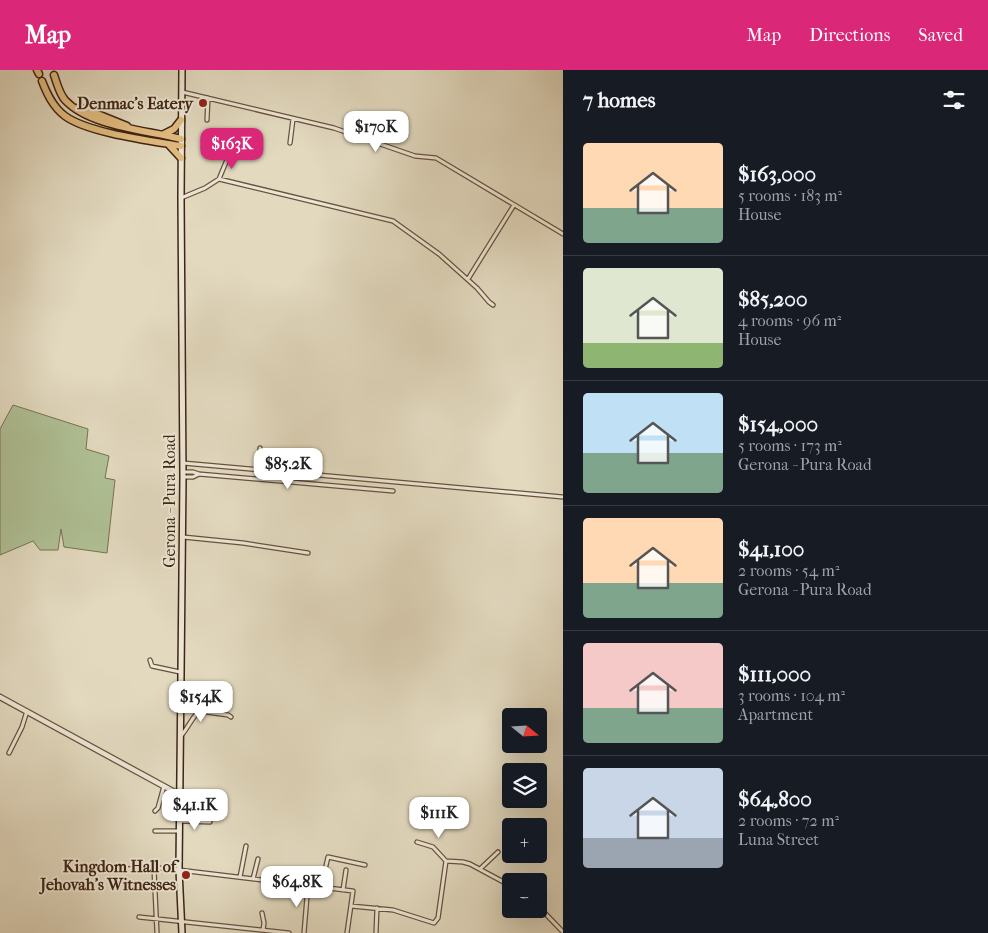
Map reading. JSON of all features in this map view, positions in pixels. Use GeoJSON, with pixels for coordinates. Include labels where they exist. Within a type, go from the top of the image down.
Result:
{"type":"FeatureCollection","features":[{"type":"Feature","properties":{"kind":"highway"},"geometry":{"type":"LineString","coordinates":[[39,75],[49,99],[75,122],[132,137],[166,143],[181,143]]}},
{"type":"Feature","properties":{"kind":"highway"},"geometry":{"type":"LineString","coordinates":[[54,75],[65,99],[84,114],[112,125],[164,134],[181,143]]}},
{"type":"Feature","properties":{"kind":"highway"},"geometry":{"type":"LineString","coordinates":[[164,134],[174,129],[182,120]]}},
{"type":"Feature","properties":{"kind":"highway"},"geometry":{"type":"LineString","coordinates":[[166,143],[181,158]]}},
{"type":"Feature","properties":{"kind":"main road","name":"Gerona - Pura Road"},"geometry":{"type":"LineString","coordinates":[[182,70],[183,474],[179,738],[179,870],[182,933]]}},
{"type":"Feature","properties":{"kind":"street"},"geometry":{"type":"LineString","coordinates":[[182,92],[334,128],[415,156],[436,158],[563,234]]}},
{"type":"Feature","properties":{"kind":"street"},"geometry":{"type":"LineString","coordinates":[[207,120],[208,98]]}},
{"type":"Feature","properties":{"kind":"street"},"geometry":{"type":"LineString","coordinates":[[290,143],[293,119]]}},
{"type":"Feature","properties":{"kind":"street"},"geometry":{"type":"LineString","coordinates":[[181,198],[219,179],[231,150],[242,153]]}},
{"type":"Feature","properties":{"kind":"street"},"geometry":{"type":"LineString","coordinates":[[219,179],[393,221],[439,254],[468,279],[493,305]]}},
{"type":"Feature","properties":{"kind":"street"},"geometry":{"type":"LineString","coordinates":[[468,279],[514,205]]}},
{"type":"Feature","properties":{"kind":"street"},"geometry":{"type":"LineString","coordinates":[[259,470],[260,448]]}},
{"type":"Feature","properties":{"kind":"street"},"geometry":{"type":"LineString","coordinates":[[183,463],[563,497]]}},
{"type":"Feature","properties":{"kind":"street"},"geometry":{"type":"LineString","coordinates":[[183,474],[193,477],[198,474],[394,491]]}},
{"type":"Feature","properties":{"kind":"street"},"geometry":{"type":"LineString","coordinates":[[182,537],[243,543],[308,553]]}},
{"type":"Feature","properties":{"kind":"street"},"geometry":{"type":"LineString","coordinates":[[150,660],[152,666],[180,672]]}},
{"type":"Feature","properties":{"kind":"street"},"geometry":{"type":"LineString","coordinates":[[0,696],[180,795]]}},
{"type":"Feature","properties":{"kind":"street"},"geometry":{"type":"LineString","coordinates":[[9,753],[27,711]]}},
{"type":"Feature","properties":{"kind":"street"},"geometry":{"type":"LineString","coordinates":[[179,738],[199,711],[231,717]]}},
{"type":"Feature","properties":{"kind":"street"},"geometry":{"type":"LineString","coordinates":[[155,811],[158,808],[164,786]]}},
{"type":"Feature","properties":{"kind":"street"},"geometry":{"type":"LineString","coordinates":[[180,821],[210,822]]}},
{"type":"Feature","properties":{"kind":"street"},"geometry":{"type":"LineString","coordinates":[[155,832],[179,831]]}},
{"type":"Feature","properties":{"kind":"street"},"geometry":{"type":"LineString","coordinates":[[417,842],[433,847],[446,861],[463,862],[502,881]]}},
{"type":"Feature","properties":{"kind":"street"},"geometry":{"type":"LineString","coordinates":[[240,877],[246,846]]}},
{"type":"Feature","properties":{"kind":"street"},"geometry":{"type":"LineString","coordinates":[[480,869],[498,852]]}},
{"type":"Feature","properties":{"kind":"street"},"geometry":{"type":"LineString","coordinates":[[321,887],[328,857],[365,866]]}},
{"type":"Feature","properties":{"kind":"street"},"geometry":{"type":"LineString","coordinates":[[252,879],[258,859]]}},
{"type":"Feature","properties":{"kind":"street"},"geometry":{"type":"LineString","coordinates":[[351,906],[393,910],[436,923],[446,861]]}},
{"type":"Feature","properties":{"kind":"street"},"geometry":{"type":"LineString","coordinates":[[122,869],[172,868],[353,891],[347,933]]}},
{"type":"Feature","properties":{"kind":"street"},"geometry":{"type":"LineString","coordinates":[[154,869],[157,933]]}},
{"type":"Feature","properties":{"kind":"street"},"geometry":{"type":"LineString","coordinates":[[343,890],[346,870]]}},
{"type":"Feature","properties":{"kind":"street"},"geometry":{"type":"LineString","coordinates":[[304,933],[308,886]]}},
{"type":"Feature","properties":{"kind":"street"},"geometry":{"type":"LineString","coordinates":[[376,933],[377,908]]}},
{"type":"Feature","properties":{"kind":"street"},"geometry":{"type":"LineString","coordinates":[[262,913],[263,930]]}},
{"type":"Feature","properties":{"kind":"street"},"geometry":{"type":"LineString","coordinates":[[547,915],[563,932]]}},
{"type":"Feature","properties":{"kind":"street"},"geometry":{"type":"LineString","coordinates":[[139,917],[182,920],[289,933]]}},
{"type":"Feature","properties":{"kind":"green space"},"geometry":{"type":"Polygon","coordinates":[[[13,405],[88,429],[86,449],[109,456],[105,478],[115,480],[107,553],[64,547],[61,529],[58,550],[40,550],[33,541],[0,555],[0,429],[13,405]]]}},
{"type":"Feature","properties":{"kind":"place","name":"Denmac's Eatery"},"geometry":{"type":"Point","coordinates":[203,103]}},
{"type":"Feature","properties":{"kind":"place","name":"Kingdom Hall of Jehovah's Witnesses"},"geometry":{"type":"Point","coordinates":[186,875]}}]}
